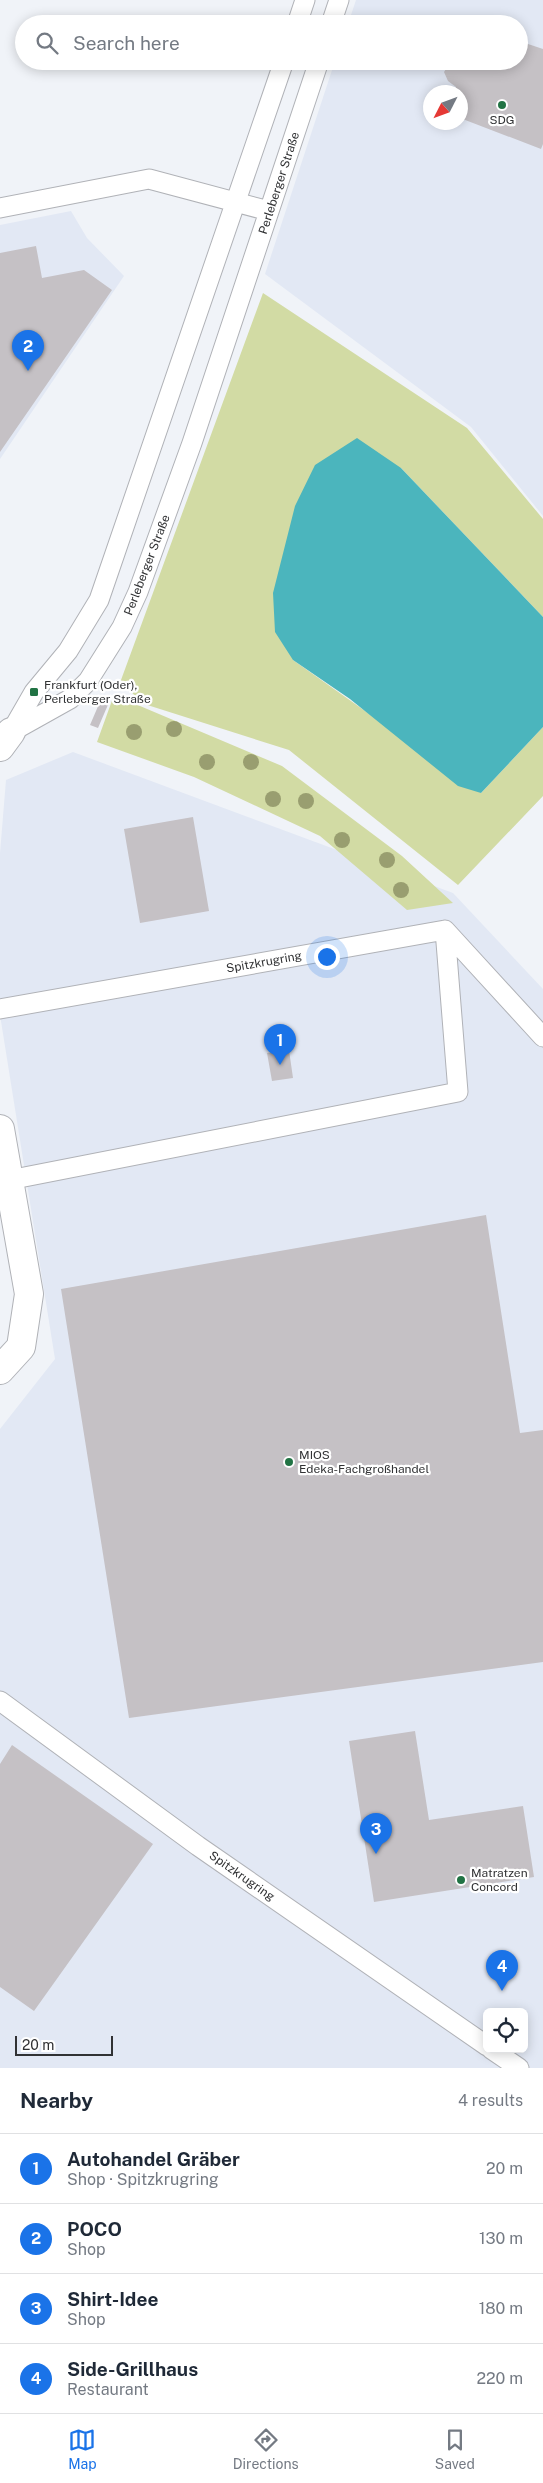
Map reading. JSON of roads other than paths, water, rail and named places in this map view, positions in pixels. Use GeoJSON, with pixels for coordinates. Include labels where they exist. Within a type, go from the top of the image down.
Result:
{"type":"FeatureCollection","features":[{"type":"Feature","properties":{"kind":"street"},"geometry":{"type":"LineString","coordinates":[[0,1130],[29,1294],[21,1346],[0,1370]]}},
{"type":"Feature","properties":{"kind":"lane"},"geometry":{"type":"LineString","coordinates":[[300,15],[305,0]]}},
{"type":"Feature","properties":{"kind":"lane"},"geometry":{"type":"LineString","coordinates":[[334,15],[339,0]]}},
{"type":"Feature","properties":{"kind":"lane","name":"Perleberger Straße"},"geometry":{"type":"LineString","coordinates":[[5,740],[34,692],[68,651],[99,600],[281,70]]}},
{"type":"Feature","properties":{"kind":"lane","name":"Perleberger Straße"},"geometry":{"type":"LineString","coordinates":[[5,740],[70,699],[88,681],[122,627],[138,592],[192,444],[316,70]]}},
{"type":"Feature","properties":{"kind":"lane"},"geometry":{"type":"LineString","coordinates":[[0,208],[149,178],[237,201],[269,212]]}},
{"type":"Feature","properties":{"kind":"lane"},"geometry":{"type":"LineString","coordinates":[[444,930],[543,1037]]}},
{"type":"Feature","properties":{"kind":"lane"},"geometry":{"type":"LineString","coordinates":[[9,1180],[458,1092],[444,930]]}},
{"type":"Feature","properties":{"kind":"lane","name":"Spitzkrugring"},"geometry":{"type":"LineString","coordinates":[[0,1009],[444,930]]}},
{"type":"Feature","properties":{"kind":"lane","name":"Spitzkrugring"},"geometry":{"type":"LineString","coordinates":[[0,1701],[191,1840],[483,2043]]}},
{"type":"Feature","properties":{"kind":"lane"},"geometry":{"type":"LineString","coordinates":[[497,2053],[519,2068]]}},
{"type":"Feature","properties":{"kind":"water"},"geometry":{"type":"Polygon","coordinates":[[[357,438],[401,468],[543,617],[543,727],[481,793],[458,786],[350,699],[293,660],[275,632],[273,593],[295,506],[315,465],[357,438]]]}},
{"type":"Feature","properties":{"kind":"place","name":"SDG"},"geometry":{"type":"Point","coordinates":[502,105]}},
{"type":"Feature","properties":{"kind":"place","name":"POCO"},"geometry":{"type":"Point","coordinates":[28,371]}},
{"type":"Feature","properties":{"kind":"place","name":"Frankfurt (Oder), Perleberger Straße"},"geometry":{"type":"Point","coordinates":[34,692]}},
{"type":"Feature","properties":{"kind":"place","name":"Autohandel Gräber"},"geometry":{"type":"Point","coordinates":[280,1065]}},
{"type":"Feature","properties":{"kind":"place","name":"MIOS Edeka-Fachgroßhandel"},"geometry":{"type":"Point","coordinates":[289,1462]}},
{"type":"Feature","properties":{"kind":"place","name":"Shirt-Idee"},"geometry":{"type":"Point","coordinates":[376,1854]}},
{"type":"Feature","properties":{"kind":"place","name":"Matratzen Concord"},"geometry":{"type":"Point","coordinates":[461,1880]}},
{"type":"Feature","properties":{"kind":"place","name":"Side-Grillhaus"},"geometry":{"type":"Point","coordinates":[502,1991]}}]}
